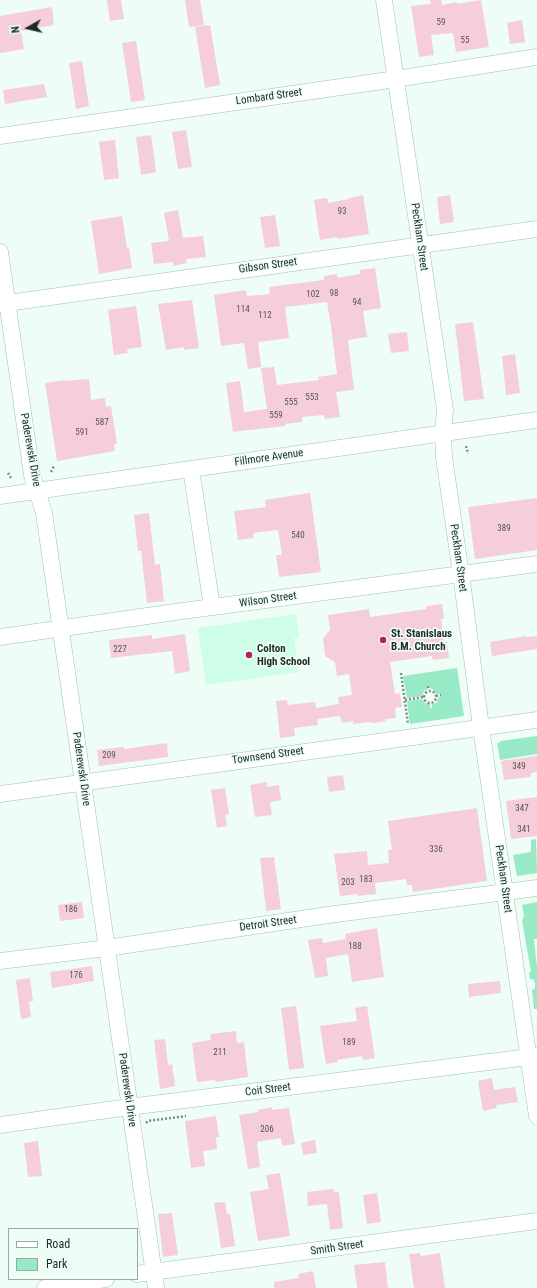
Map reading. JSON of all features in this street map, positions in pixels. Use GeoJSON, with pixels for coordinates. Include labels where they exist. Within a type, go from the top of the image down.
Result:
{"type":"FeatureCollection","features":[{"type":"Feature","properties":{"kind":"street","name":"Peckham Street"},"geometry":{"type":"LineString","coordinates":[[384,0],[445,410],[443,433],[444,457],[461,574],[480,727],[505,892],[533,1056],[537,1116]]}},
{"type":"Feature","properties":{"kind":"street","name":"Lombard Street"},"geometry":{"type":"LineString","coordinates":[[0,136],[396,79],[537,57]]}},
{"type":"Feature","properties":{"kind":"street","name":"Gibson Street"},"geometry":{"type":"LineString","coordinates":[[4,303],[537,229]]}},
{"type":"Feature","properties":{"kind":"street","name":"Paderewski Drive"},"geometry":{"type":"LineString","coordinates":[[0,252],[4,303],[32,475],[44,513],[156,1288]]}},
{"type":"Feature","properties":{"kind":"street","name":"Fillmore Avenue"},"geometry":{"type":"LineString","coordinates":[[0,496],[537,420]]}},
{"type":"Feature","properties":{"kind":"street"},"geometry":{"type":"LineString","coordinates":[[191,469],[212,607]]}},
{"type":"Feature","properties":{"kind":"street","name":"Wilson Street"},"geometry":{"type":"LineString","coordinates":[[0,637],[537,564]]}},
{"type":"Feature","properties":{"kind":"street","name":"Townsend Street"},"geometry":{"type":"LineString","coordinates":[[0,794],[537,720]]}},
{"type":"Feature","properties":{"kind":"street","name":"Detroit Street"},"geometry":{"type":"LineString","coordinates":[[0,961],[107,948],[320,916],[537,888]]}},
{"type":"Feature","properties":{"kind":"street","name":"Coit Street"},"geometry":{"type":"LineString","coordinates":[[0,1125],[533,1056]]}},
{"type":"Feature","properties":{"kind":"street","name":"Smith Street"},"geometry":{"type":"LineString","coordinates":[[138,1274],[537,1221]]}},
{"type":"Feature","properties":{"kind":"street"},"geometry":{"type":"LineString","coordinates":[[45,1288],[99,1280]]}},
{"type":"Feature","properties":{"kind":"path"},"geometry":{"type":"LineString","coordinates":[[466,446],[468,454]]}},
{"type":"Feature","properties":{"kind":"path"},"geometry":{"type":"LineString","coordinates":[[51,472],[54,466]]}},
{"type":"Feature","properties":{"kind":"path"},"geometry":{"type":"LineString","coordinates":[[8,473],[11,478]]}},
{"type":"Feature","properties":{"kind":"path"},"geometry":{"type":"LineString","coordinates":[[401,673],[409,727]]}},
{"type":"Feature","properties":{"kind":"path"},"geometry":{"type":"LineString","coordinates":[[428,686],[429,690]]}},
{"type":"Feature","properties":{"kind":"path"},"geometry":{"type":"LineString","coordinates":[[423,697],[424,693],[429,690]]}},
{"type":"Feature","properties":{"kind":"path"},"geometry":{"type":"LineString","coordinates":[[429,690],[434,692],[436,696]]}},
{"type":"Feature","properties":{"kind":"path"},"geometry":{"type":"LineString","coordinates":[[436,696],[441,695]]}},
{"type":"Feature","properties":{"kind":"path"},"geometry":{"type":"LineString","coordinates":[[430,703],[434,701],[436,696]]}},
{"type":"Feature","properties":{"kind":"path"},"geometry":{"type":"LineString","coordinates":[[405,700],[423,697]]}},
{"type":"Feature","properties":{"kind":"path"},"geometry":{"type":"LineString","coordinates":[[423,697],[425,701],[430,703]]}},
{"type":"Feature","properties":{"kind":"path"},"geometry":{"type":"LineString","coordinates":[[430,703],[431,707]]}},
{"type":"Feature","properties":{"kind":"shaded area","name":"Colton High School"},"geometry":{"type":"Polygon","coordinates":[[[296,614],[299,637],[294,638],[299,672],[206,685],[198,628],[296,614]]]}},
{"type":"Feature","properties":{"kind":"green space"},"geometry":{"type":"Polygon","coordinates":[[[457,668],[464,716],[410,724],[407,701],[422,699],[425,703],[430,704],[430,708],[432,708],[432,704],[436,703],[441,694],[436,694],[429,685],[427,686],[428,689],[424,691],[422,696],[407,698],[403,676],[457,668]]]}},
{"type":"Feature","properties":{"kind":"green space"},"geometry":{"type":"Polygon","coordinates":[[[537,736],[537,754],[500,760],[497,743],[500,743],[500,741],[537,736]]]}},
{"type":"Feature","properties":{"kind":"green space"},"geometry":{"type":"Polygon","coordinates":[[[536,839],[537,873],[517,876],[513,855],[531,852],[531,840],[536,839]]]}},
{"type":"Feature","properties":{"kind":"green space"},"geometry":{"type":"Polygon","coordinates":[[[537,902],[537,939],[534,939],[537,967],[537,1009],[534,1009],[532,990],[535,988],[535,983],[533,979],[530,979],[529,973],[531,972],[522,920],[524,915],[522,905],[537,902]]]}},
{"type":"Feature","properties":{"kind":"building"},"geometry":{"type":"Polygon","coordinates":[[[107,0],[121,0],[124,19],[110,21],[107,0]]]}},
{"type":"Feature","properties":{"kind":"building"},"geometry":{"type":"Polygon","coordinates":[[[185,0],[200,0],[204,25],[189,27],[185,0]]]}},
{"type":"Feature","properties":{"kind":"building"},"geometry":{"type":"Polygon","coordinates":[[[430,0],[441,0],[442,5],[481,0],[489,47],[456,52],[453,33],[431,35],[434,55],[419,57],[411,6],[431,4],[430,0]]]}},
{"type":"Feature","properties":{"kind":"building"},"geometry":{"type":"Polygon","coordinates":[[[52,7],[54,25],[21,31],[24,49],[0,53],[0,16],[52,7]]]}},
{"type":"Feature","properties":{"kind":"building"},"geometry":{"type":"Polygon","coordinates":[[[522,20],[525,42],[510,44],[507,23],[522,20]]]}},
{"type":"Feature","properties":{"kind":"building"},"geometry":{"type":"Polygon","coordinates":[[[210,25],[220,85],[205,88],[195,27],[210,25]]]}},
{"type":"Feature","properties":{"kind":"building"},"geometry":{"type":"Polygon","coordinates":[[[136,41],[145,100],[131,102],[122,43],[136,41]]]}},
{"type":"Feature","properties":{"kind":"building"},"geometry":{"type":"Polygon","coordinates":[[[82,61],[89,106],[76,109],[69,63],[82,61]]]}},
{"type":"Feature","properties":{"kind":"building"},"geometry":{"type":"Polygon","coordinates":[[[44,84],[47,97],[5,104],[3,90],[44,84]]]}},
{"type":"Feature","properties":{"kind":"building"},"geometry":{"type":"Polygon","coordinates":[[[186,130],[192,167],[178,169],[172,132],[186,130]]]}},
{"type":"Feature","properties":{"kind":"building"},"geometry":{"type":"Polygon","coordinates":[[[151,135],[156,172],[141,175],[136,137],[151,135]]]}},
{"type":"Feature","properties":{"kind":"building"},"geometry":{"type":"Polygon","coordinates":[[[115,140],[119,178],[104,180],[99,142],[115,140]]]}},
{"type":"Feature","properties":{"kind":"building"},"geometry":{"type":"Polygon","coordinates":[[[363,195],[369,234],[320,240],[314,200],[327,198],[328,203],[363,195]]]}},
{"type":"Feature","properties":{"kind":"building"},"geometry":{"type":"Polygon","coordinates":[[[450,195],[454,222],[440,224],[437,197],[450,195]]]}},
{"type":"Feature","properties":{"kind":"building"},"geometry":{"type":"Polygon","coordinates":[[[178,210],[183,238],[203,236],[206,257],[186,259],[187,263],[173,266],[173,262],[154,264],[151,243],[169,241],[164,213],[178,210]]]}},
{"type":"Feature","properties":{"kind":"building"},"geometry":{"type":"Polygon","coordinates":[[[275,215],[280,246],[265,248],[260,217],[275,215]]]}},
{"type":"Feature","properties":{"kind":"building"},"geometry":{"type":"Polygon","coordinates":[[[122,216],[132,268],[99,274],[91,221],[122,216]]]}},
{"type":"Feature","properties":{"kind":"building"},"geometry":{"type":"Polygon","coordinates":[[[375,268],[381,308],[363,311],[367,337],[348,340],[354,390],[336,392],[340,417],[325,419],[324,415],[302,417],[302,422],[285,424],[285,426],[233,432],[226,383],[240,381],[244,412],[267,409],[261,368],[274,367],[277,385],[319,380],[318,377],[337,374],[331,327],[327,302],[285,307],[289,338],[258,342],[261,367],[248,369],[244,343],[221,346],[214,295],[246,290],[247,296],[270,294],[269,287],[324,280],[324,276],[337,274],[338,278],[360,274],[360,270],[375,268]]]}},
{"type":"Feature","properties":{"kind":"building"},"geometry":{"type":"Polygon","coordinates":[[[192,300],[199,348],[184,350],[184,347],[166,350],[158,304],[192,300]]]}},
{"type":"Feature","properties":{"kind":"building"},"geometry":{"type":"Polygon","coordinates":[[[136,306],[142,347],[127,349],[128,353],[114,355],[108,310],[136,306]]]}},
{"type":"Feature","properties":{"kind":"building"},"geometry":{"type":"Polygon","coordinates":[[[473,322],[484,399],[464,401],[455,324],[473,322]]]}},
{"type":"Feature","properties":{"kind":"building"},"geometry":{"type":"Polygon","coordinates":[[[407,332],[409,351],[391,353],[388,334],[407,332]]]}},
{"type":"Feature","properties":{"kind":"building"},"geometry":{"type":"Polygon","coordinates":[[[515,354],[520,393],[506,395],[502,356],[515,354]]]}},
{"type":"Feature","properties":{"kind":"building"},"geometry":{"type":"Polygon","coordinates":[[[89,379],[91,400],[105,398],[106,407],[111,406],[117,444],[114,444],[115,451],[57,461],[45,383],[89,379]]]}},
{"type":"Feature","properties":{"kind":"building"},"geometry":{"type":"Polygon","coordinates":[[[310,493],[321,572],[279,577],[276,555],[282,555],[278,530],[253,533],[254,538],[238,540],[234,511],[266,507],[265,500],[310,493]]]}},
{"type":"Feature","properties":{"kind":"building"},"geometry":{"type":"Polygon","coordinates":[[[537,498],[537,550],[475,559],[468,507],[537,498]]]}},
{"type":"Feature","properties":{"kind":"building"},"geometry":{"type":"Polygon","coordinates":[[[149,513],[155,565],[160,564],[164,601],[147,603],[141,551],[138,551],[134,515],[149,513]]]}},
{"type":"Feature","properties":{"kind":"building","name":"St. Stanislaus B.M. Church"},"geometry":{"type":"Polygon","coordinates":[[[442,604],[444,619],[441,619],[444,642],[447,642],[449,658],[433,660],[432,656],[390,662],[395,694],[400,693],[402,707],[395,708],[396,718],[385,719],[386,721],[374,723],[368,722],[353,724],[353,721],[342,723],[340,716],[317,719],[318,725],[294,728],[295,736],[280,738],[276,701],[287,700],[288,705],[315,702],[316,708],[339,704],[338,697],[352,695],[349,674],[337,676],[335,662],[325,656],[323,638],[330,630],[328,615],[369,609],[370,617],[426,609],[426,606],[442,604]]]}},
{"type":"Feature","properties":{"kind":"building"},"geometry":{"type":"Polygon","coordinates":[[[185,634],[190,671],[175,674],[172,651],[111,658],[109,640],[152,635],[152,639],[185,634]]]}},
{"type":"Feature","properties":{"kind":"building"},"geometry":{"type":"Polygon","coordinates":[[[526,636],[537,636],[537,649],[492,656],[490,642],[526,636]]]}},
{"type":"Feature","properties":{"kind":"building"},"geometry":{"type":"Polygon","coordinates":[[[167,743],[168,757],[99,766],[97,750],[124,747],[124,749],[167,743]]]}},
{"type":"Feature","properties":{"kind":"building"},"geometry":{"type":"Polygon","coordinates":[[[537,756],[537,772],[531,773],[531,777],[504,780],[501,761],[537,756]]]}},
{"type":"Feature","properties":{"kind":"building"},"geometry":{"type":"Polygon","coordinates":[[[343,775],[345,790],[329,792],[327,777],[343,775]]]}},
{"type":"Feature","properties":{"kind":"building"},"geometry":{"type":"Polygon","coordinates":[[[267,782],[267,787],[279,785],[281,800],[270,802],[272,815],[255,817],[250,785],[267,782]]]}},
{"type":"Feature","properties":{"kind":"building"},"geometry":{"type":"Polygon","coordinates":[[[225,788],[229,814],[225,815],[227,826],[217,828],[211,790],[225,788]]]}},
{"type":"Feature","properties":{"kind":"building"},"geometry":{"type":"Polygon","coordinates":[[[537,797],[537,836],[511,839],[506,801],[537,797]]]}},
{"type":"Feature","properties":{"kind":"building"},"geometry":{"type":"Polygon","coordinates":[[[477,808],[487,881],[413,892],[412,885],[407,885],[406,879],[375,883],[376,894],[340,896],[334,854],[367,851],[368,865],[389,863],[388,850],[392,850],[388,821],[477,808]]]}},
{"type":"Feature","properties":{"kind":"building"},"geometry":{"type":"Polygon","coordinates":[[[274,857],[281,909],[266,911],[260,858],[274,857]]]}},
{"type":"Feature","properties":{"kind":"building"},"geometry":{"type":"Polygon","coordinates":[[[82,902],[84,918],[60,921],[58,905],[82,902]]]}},
{"type":"Feature","properties":{"kind":"building"},"geometry":{"type":"Polygon","coordinates":[[[377,928],[384,977],[352,982],[348,954],[326,958],[328,976],[315,978],[308,940],[322,938],[323,943],[346,939],[345,934],[377,928]]]}},
{"type":"Feature","properties":{"kind":"building"},"geometry":{"type":"Polygon","coordinates":[[[92,966],[94,981],[52,988],[50,972],[92,966]]]}},
{"type":"Feature","properties":{"kind":"building"},"geometry":{"type":"Polygon","coordinates":[[[30,978],[33,1001],[29,1002],[31,1017],[21,1019],[16,980],[30,978]]]}},
{"type":"Feature","properties":{"kind":"building"},"geometry":{"type":"Polygon","coordinates":[[[500,981],[501,993],[469,997],[468,984],[500,981]]]}},
{"type":"Feature","properties":{"kind":"building"},"geometry":{"type":"Polygon","coordinates":[[[296,1006],[304,1068],[289,1070],[281,1008],[296,1006]]]}},
{"type":"Feature","properties":{"kind":"building"},"geometry":{"type":"Polygon","coordinates":[[[367,1006],[375,1058],[363,1060],[362,1056],[337,1060],[338,1062],[326,1064],[320,1026],[357,1021],[355,1008],[367,1006]]]}},
{"type":"Feature","properties":{"kind":"building"},"geometry":{"type":"Polygon","coordinates":[[[236,1031],[237,1043],[244,1042],[248,1077],[216,1082],[215,1080],[197,1082],[192,1043],[211,1040],[210,1034],[236,1031]]]}},
{"type":"Feature","properties":{"kind":"building"},"geometry":{"type":"Polygon","coordinates":[[[165,1039],[168,1065],[172,1064],[175,1086],[160,1089],[154,1040],[165,1039]]]}},
{"type":"Feature","properties":{"kind":"building"},"geometry":{"type":"Polygon","coordinates":[[[492,1078],[494,1090],[515,1087],[518,1102],[496,1105],[497,1108],[483,1111],[478,1081],[492,1078]]]}},
{"type":"Feature","properties":{"kind":"building"},"geometry":{"type":"Polygon","coordinates":[[[272,1107],[272,1110],[289,1108],[295,1144],[282,1146],[281,1138],[257,1142],[260,1167],[248,1169],[239,1115],[258,1112],[258,1110],[272,1107]]]}},
{"type":"Feature","properties":{"kind":"building"},"geometry":{"type":"Polygon","coordinates":[[[216,1116],[219,1137],[216,1137],[217,1149],[203,1151],[205,1166],[191,1168],[185,1121],[216,1116]]]}},
{"type":"Feature","properties":{"kind":"building"},"geometry":{"type":"Polygon","coordinates":[[[315,1140],[317,1153],[303,1155],[301,1143],[315,1140]]]}},
{"type":"Feature","properties":{"kind":"building"},"geometry":{"type":"Polygon","coordinates":[[[38,1141],[42,1176],[28,1177],[24,1143],[38,1141]]]}},
{"type":"Feature","properties":{"kind":"building"},"geometry":{"type":"Polygon","coordinates":[[[280,1173],[290,1236],[258,1241],[250,1192],[269,1189],[266,1175],[280,1173]]]}},
{"type":"Feature","properties":{"kind":"building"},"geometry":{"type":"Polygon","coordinates":[[[333,1189],[334,1192],[339,1192],[343,1228],[330,1230],[327,1204],[308,1206],[307,1192],[333,1189]]]}},
{"type":"Feature","properties":{"kind":"building"},"geometry":{"type":"Polygon","coordinates":[[[377,1193],[381,1222],[367,1224],[363,1195],[377,1193]]]}},
{"type":"Feature","properties":{"kind":"building"},"geometry":{"type":"Polygon","coordinates":[[[225,1202],[227,1214],[230,1214],[235,1246],[221,1248],[214,1203],[225,1202]]]}},
{"type":"Feature","properties":{"kind":"building"},"geometry":{"type":"Polygon","coordinates":[[[172,1213],[178,1255],[163,1257],[158,1214],[172,1213]]]}},
{"type":"Feature","properties":{"kind":"building"},"geometry":{"type":"Polygon","coordinates":[[[420,1253],[421,1256],[440,1253],[445,1288],[414,1288],[409,1254],[420,1253]]]}},
{"type":"Feature","properties":{"kind":"building"},"geometry":{"type":"Polygon","coordinates":[[[385,1262],[388,1288],[357,1288],[354,1265],[385,1262]]]}},
{"type":"Feature","properties":{"kind":"building"},"geometry":{"type":"Polygon","coordinates":[[[313,1271],[316,1288],[274,1288],[274,1282],[299,1278],[298,1274],[313,1271]]]}},
{"type":"Feature","properties":{"kind":"place","name":"St. Stanislaus B.M. Church"},"geometry":{"type":"Point","coordinates":[383,640]}},
{"type":"Feature","properties":{"kind":"place","name":"Colton High School"},"geometry":{"type":"Point","coordinates":[249,655]}}]}
